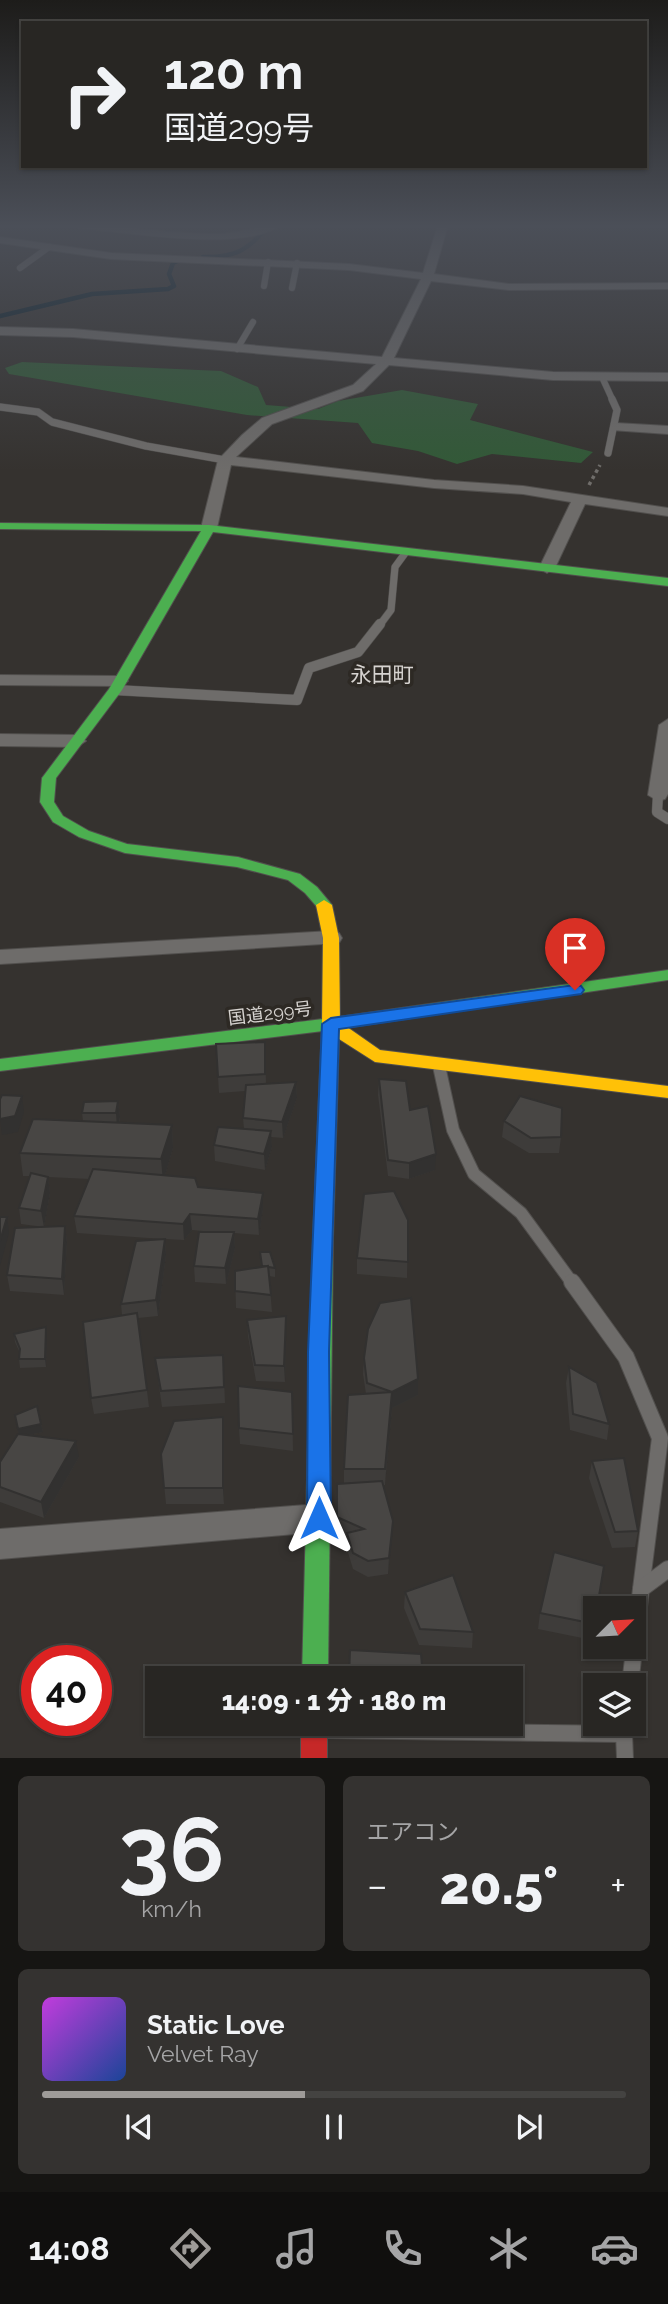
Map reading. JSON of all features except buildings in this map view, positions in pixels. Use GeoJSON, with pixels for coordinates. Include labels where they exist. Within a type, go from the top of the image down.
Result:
{"type":"FeatureCollection","features":[{"type":"Feature","properties":{"kind":"main road"},"geometry":{"type":"LineString","coordinates":[[0,526],[209,528],[668,582]]}},
{"type":"Feature","properties":{"kind":"main road"},"geometry":{"type":"LineString","coordinates":[[209,528],[117,686],[49,778],[47,802],[58,819],[84,834],[125,848],[238,862],[294,877],[324,905],[331,938],[331,1024],[318,1352],[316,1666]]}},
{"type":"Feature","properties":{"kind":"main road","name":"国道299号"},"geometry":{"type":"LineString","coordinates":[[0,1065],[331,1024],[668,975]]}},
{"type":"Feature","properties":{"kind":"main road"},"geometry":{"type":"LineString","coordinates":[[331,1024],[375,1056],[439,1066],[668,1092]]}},
{"type":"Feature","properties":{"kind":"main road"},"geometry":{"type":"LineString","coordinates":[[314,1736],[314,1758]]}},
{"type":"Feature","properties":{"kind":"street"},"geometry":{"type":"LineString","coordinates":[[209,528],[225,460],[267,421],[358,388],[386,361],[413,307]]}},
{"type":"Feature","properties":{"kind":"street"},"geometry":{"type":"LineString","coordinates":[[0,331],[73,333],[237,349],[602,377],[668,377]]}},
{"type":"Feature","properties":{"kind":"street"},"geometry":{"type":"LineString","coordinates":[[615,427],[668,430]]}},
{"type":"Feature","properties":{"kind":"street"},"geometry":{"type":"LineString","coordinates":[[225,460],[434,484],[523,490],[668,512]]}},
{"type":"Feature","properties":{"kind":"street"},"geometry":{"type":"LineString","coordinates":[[547,568],[580,499]]}},
{"type":"Feature","properties":{"kind":"street"},"geometry":{"type":"LineString","coordinates":[[0,680],[117,686]]}},
{"type":"Feature","properties":{"kind":"street"},"geometry":{"type":"LineString","coordinates":[[658,795],[668,725]]}},
{"type":"Feature","properties":{"kind":"street"},"geometry":{"type":"LineString","coordinates":[[0,740],[77,741]]}},
{"type":"Feature","properties":{"kind":"street"},"geometry":{"type":"LineString","coordinates":[[0,957],[331,938]]}},
{"type":"Feature","properties":{"kind":"street"},"geometry":{"type":"LineString","coordinates":[[0,1544],[319,1518]]}},
{"type":"Feature","properties":{"kind":"lane"},"geometry":{"type":"LineString","coordinates":[[237,349],[253,321]]}},
{"type":"Feature","properties":{"kind":"lane"},"geometry":{"type":"LineString","coordinates":[[602,377],[617,410],[608,453]]}},
{"type":"Feature","properties":{"kind":"lane"},"geometry":{"type":"LineString","coordinates":[[0,407],[38,412],[52,422],[146,446],[225,460]]}},
{"type":"Feature","properties":{"kind":"lane"},"geometry":{"type":"LineString","coordinates":[[117,686],[297,700],[309,668],[358,652],[391,610],[395,566],[406,552]]}},
{"type":"Feature","properties":{"kind":"lane"},"geometry":{"type":"LineString","coordinates":[[658,795],[657,812],[668,819]]}},
{"type":"Feature","properties":{"kind":"lane"},"geometry":{"type":"LineString","coordinates":[[439,1066],[453,1130],[474,1174],[521,1213],[626,1357],[660,1438],[631,1673]]}},
{"type":"Feature","properties":{"kind":"lane"},"geometry":{"type":"LineString","coordinates":[[641,1589],[668,1569]]}},
{"type":"Feature","properties":{"kind":"lane"},"geometry":{"type":"LineString","coordinates":[[523,1728],[583,1729]]}},
{"type":"Feature","properties":{"kind":"lane"},"geometry":{"type":"LineString","coordinates":[[625,1736],[625,1758]]}},
{"type":"Feature","properties":{"kind":"path"},"geometry":{"type":"LineString","coordinates":[[580,499],[608,453]]}},
{"type":"Feature","properties":{"kind":"green space"},"geometry":{"type":"Polygon","coordinates":[[[22,362],[221,371],[258,387],[266,405],[318,409],[338,401],[402,390],[478,404],[470,420],[593,452],[581,463],[492,454],[457,464],[418,451],[372,443],[358,423],[247,415],[9,374],[5,368],[22,362]]]}},
{"type":"Feature","properties":{"kind":"waterway"},"geometry":{"type":"LineString","coordinates":[[0,316],[37,307]]}},
{"type":"Feature","properties":{"kind":"traffic: fast"},"geometry":{"type":"LineString","coordinates":[[0,526],[209,528],[668,582]]}},
{"type":"Feature","properties":{"kind":"traffic: fast"},"geometry":{"type":"LineString","coordinates":[[209,528],[115,690],[49,778],[47,802],[58,819],[84,834],[125,848],[238,862],[294,877],[324,905]]}},
{"type":"Feature","properties":{"kind":"traffic: fast"},"geometry":{"type":"LineString","coordinates":[[0,1065],[331,1024],[668,975]]}},
{"type":"Feature","properties":{"kind":"traffic: fast"},"geometry":{"type":"LineString","coordinates":[[315,1666],[323,1238]]}},
{"type":"Feature","properties":{"kind":"traffic: slow"},"geometry":{"type":"LineString","coordinates":[[323,1238],[331,1024],[331,938],[324,905]]}},
{"type":"Feature","properties":{"kind":"traffic: slow"},"geometry":{"type":"LineString","coordinates":[[331,1024],[375,1056],[668,1092]]}},
{"type":"Feature","properties":{"kind":"traffic: jam"},"geometry":{"type":"LineString","coordinates":[[314,1736],[314,1758]]}},
{"type":"Feature","properties":{"kind":"district","name":"永田町"},"geometry":{"type":"Point","coordinates":[382,674]}},
{"type":"Feature","properties":{"kind":"route"},"geometry":{"type":"LineString","coordinates":[[319,1518],[318,1352],[331,1024],[575,990]]}}]}
